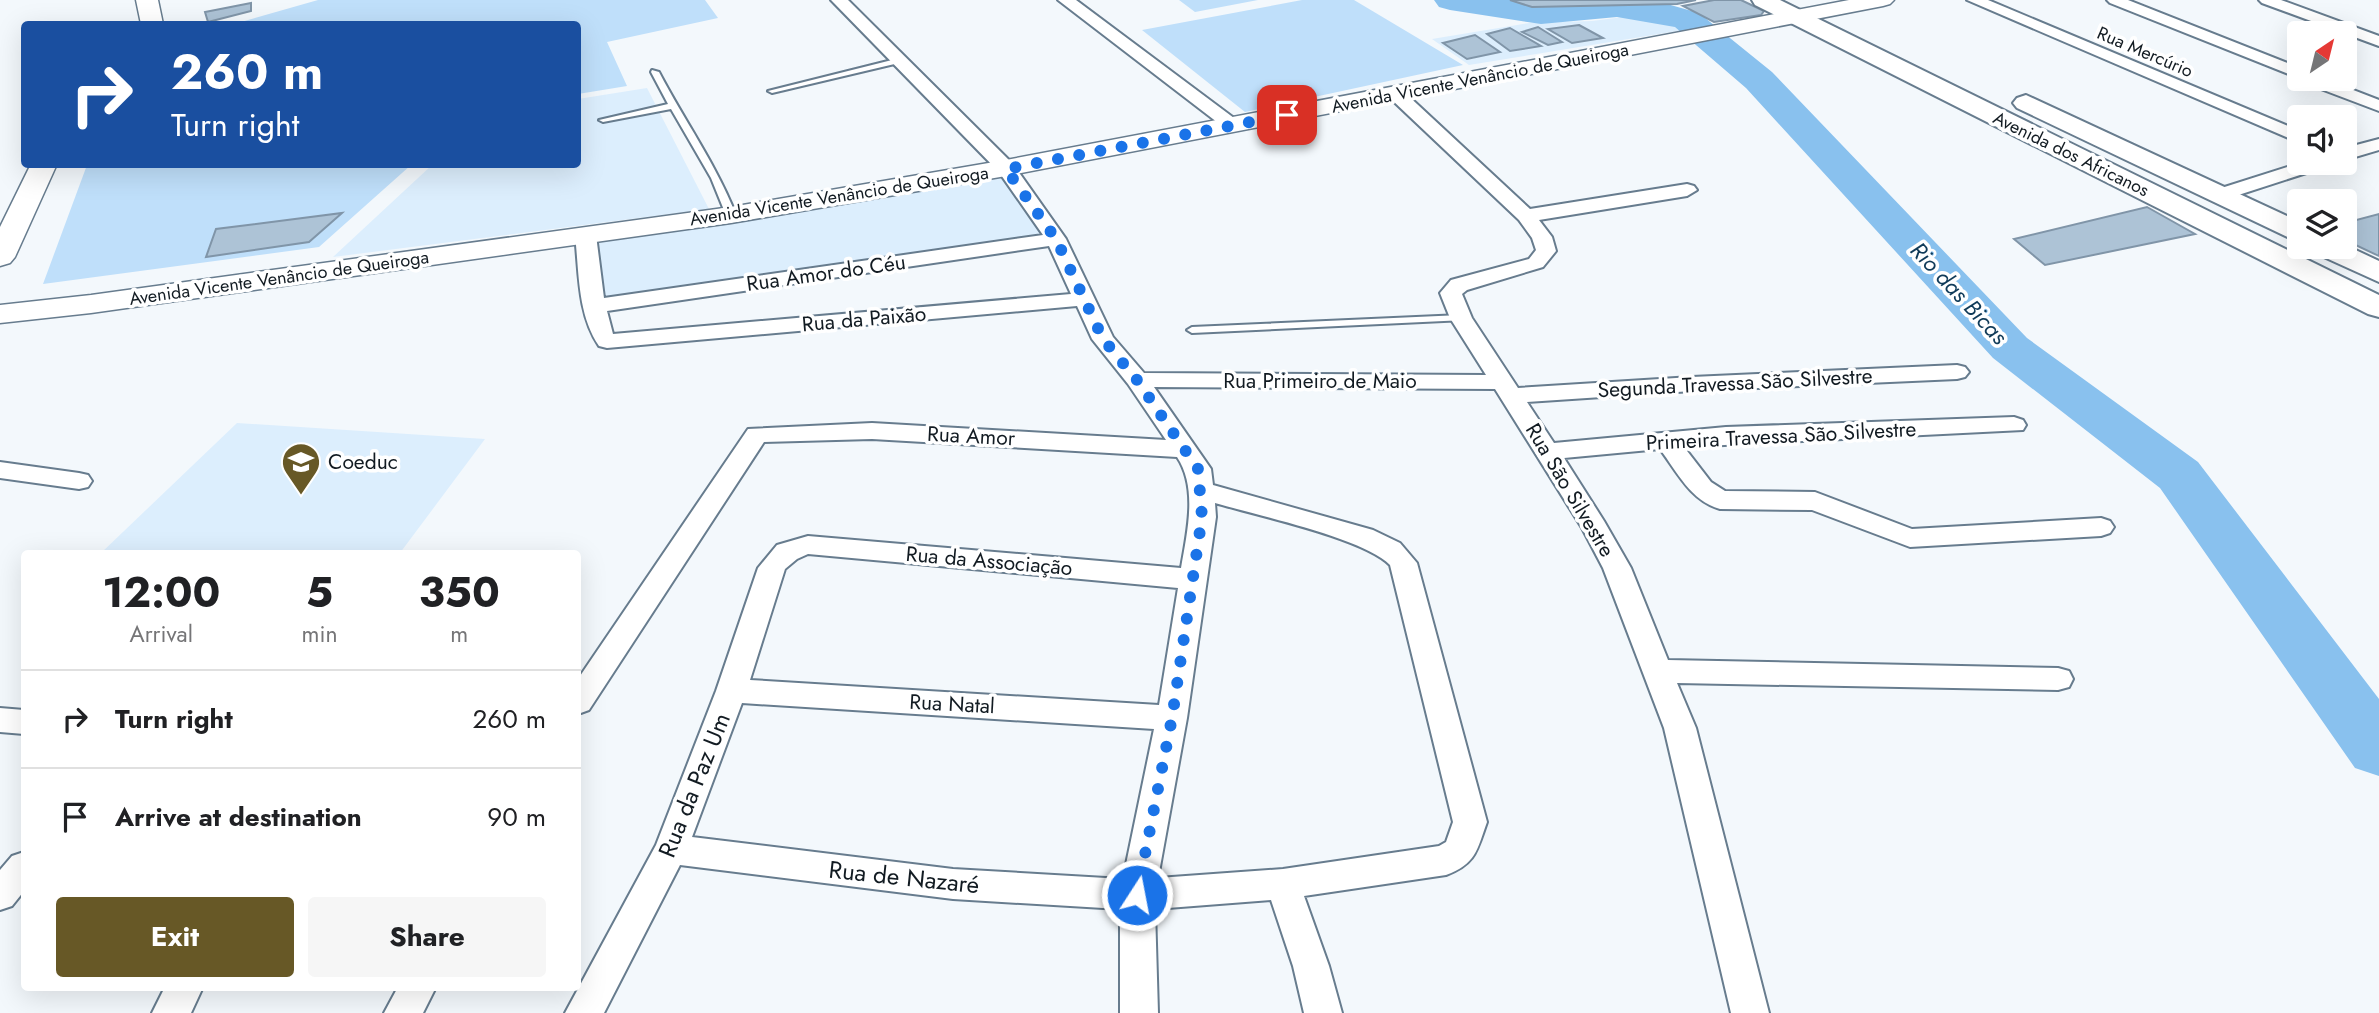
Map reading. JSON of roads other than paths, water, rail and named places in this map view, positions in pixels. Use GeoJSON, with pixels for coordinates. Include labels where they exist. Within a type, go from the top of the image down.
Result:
{"type":"FeatureCollection","features":[{"type":"Feature","properties":{"kind":"main road","name":"Avenida dos Africanos"},"geometry":{"type":"LineString","coordinates":[[1763,0],[1809,7],[1956,69]]}},
{"type":"Feature","properties":{"kind":"main road","name":"Avenida dos Africanos"},"geometry":{"type":"LineString","coordinates":[[1809,7],[2379,307]]}},
{"type":"Feature","properties":{"kind":"main road","name":"Avenida dos Africanos"},"geometry":{"type":"LineString","coordinates":[[2007,93],[2287,228]]}},
{"type":"Feature","properties":{"kind":"main road"},"geometry":{"type":"LineString","coordinates":[[2351,259],[2379,272]]}},
{"type":"Feature","properties":{"kind":"street"},"geometry":{"type":"LineString","coordinates":[[147,0],[151,21]]}},
{"type":"Feature","properties":{"kind":"street"},"geometry":{"type":"LineString","coordinates":[[839,0],[1006,169],[1056,239],[1103,339],[1137,380],[1198,469],[1202,491],[1202,517],[1172,718],[1137,895],[1139,1013]]}},
{"type":"Feature","properties":{"kind":"street"},"geometry":{"type":"LineString","coordinates":[[1066,0],[1232,125]]}},
{"type":"Feature","properties":{"kind":"street","name":"Avenida Vicente Venâncio de Queiroga"},"geometry":{"type":"LineString","coordinates":[[0,314],[91,304],[731,215],[1006,169],[1397,95],[1704,35],[1809,7],[1883,0]]}},
{"type":"Feature","properties":{"kind":"street","name":"Rua Mercúrio"},"geometry":{"type":"LineString","coordinates":[[1975,0],[2287,132]]}},
{"type":"Feature","properties":{"kind":"street"},"geometry":{"type":"LineString","coordinates":[[2115,0],[2287,69]]}},
{"type":"Feature","properties":{"kind":"street"},"geometry":{"type":"LineString","coordinates":[[2267,0],[2379,41]]}},
{"type":"Feature","properties":{"kind":"street"},"geometry":{"type":"LineString","coordinates":[[2341,91],[2379,106]]}},
{"type":"Feature","properties":{"kind":"street","name":"Rua São Silvestre"},"geometry":{"type":"LineString","coordinates":[[1397,95],[1526,216],[1542,237],[1546,251],[1544,257],[1527,266],[1453,288],[1451,293],[1461,318],[1548,452],[1617,568],[1680,728],[1750,1013]]}},
{"type":"Feature","properties":{"kind":"street"},"geometry":{"type":"LineString","coordinates":[[2357,150],[2379,144]]}},
{"type":"Feature","properties":{"kind":"street"},"geometry":{"type":"LineString","coordinates":[[3,244],[42,168]]}},
{"type":"Feature","properties":{"kind":"street"},"geometry":{"type":"LineString","coordinates":[[2219,195],[2287,173]]}},
{"type":"Feature","properties":{"kind":"street"},"geometry":{"type":"LineString","coordinates":[[1526,216],[1687,190]]}},
{"type":"Feature","properties":{"kind":"street"},"geometry":{"type":"LineString","coordinates":[[586,235],[595,306]]}},
{"type":"Feature","properties":{"kind":"street","name":"Rua Amor do Céu"},"geometry":{"type":"LineString","coordinates":[[595,306],[1056,239]]}},
{"type":"Feature","properties":{"kind":"street","name":"Rua da Paixão"},"geometry":{"type":"LineString","coordinates":[[595,306],[604,340],[1086,299]]}},
{"type":"Feature","properties":{"kind":"street","name":"Segunda Travessa São Silvestre"},"geometry":{"type":"LineString","coordinates":[[1508,389],[1958,372]]}},
{"type":"Feature","properties":{"kind":"street","name":"Rua Primeiro de Maio"},"geometry":{"type":"LineString","coordinates":[[1137,380],[1508,389]]}},
{"type":"Feature","properties":{"kind":"street","name":"Primeira Travessa São Silvestre"},"geometry":{"type":"LineString","coordinates":[[1548,452],[1726,435],[2014,425]]}},
{"type":"Feature","properties":{"kind":"street","name":"Rua Amor"},"geometry":{"type":"LineString","coordinates":[[581,698],[757,434],[872,430],[1184,449]]}},
{"type":"Feature","properties":{"kind":"street"},"geometry":{"type":"LineString","coordinates":[[1667,441],[1702,488],[1720,500],[1815,500],[1910,538],[2101,527]]}},
{"type":"Feature","properties":{"kind":"street"},"geometry":{"type":"LineString","coordinates":[[0,470],[79,481]]}},
{"type":"Feature","properties":{"kind":"street","name":"Rua de Nazaré"},"geometry":{"type":"LineString","coordinates":[[671,849],[953,884],[1137,895],[1283,884],[1446,860],[1460,851],[1470,822],[1403,563],[1387,547],[1363,537],[1202,491]]}},
{"type":"Feature","properties":{"kind":"street","name":"Rua da Associação"},"geometry":{"type":"LineString","coordinates":[[786,551],[808,545],[1192,579]]}},
{"type":"Feature","properties":{"kind":"street","name":"Rua da Paz Um"},"geometry":{"type":"LineString","coordinates":[[584,1013],[671,849],[731,691],[772,568],[778,557],[786,551]]}},
{"type":"Feature","properties":{"kind":"street"},"geometry":{"type":"LineString","coordinates":[[1658,671],[2058,679]]}},
{"type":"Feature","properties":{"kind":"street","name":"Rua Natal"},"geometry":{"type":"LineString","coordinates":[[731,691],[1172,718]]}},
{"type":"Feature","properties":{"kind":"street"},"geometry":{"type":"LineString","coordinates":[[0,720],[21,722]]}},
{"type":"Feature","properties":{"kind":"street"},"geometry":{"type":"LineString","coordinates":[[0,895],[21,870]]}},
{"type":"Feature","properties":{"kind":"street"},"geometry":{"type":"LineString","coordinates":[[1283,884],[1311,966],[1323,1013]]}},
{"type":"Feature","properties":{"kind":"street"},"geometry":{"type":"LineString","coordinates":[[171,1013],[183,991]]}},
{"type":"Feature","properties":{"kind":"street"},"geometry":{"type":"LineString","coordinates":[[403,1013],[416,991]]}},
{"type":"Feature","properties":{"kind":"lane"},"geometry":{"type":"LineString","coordinates":[[772,91],[900,60]]}},
{"type":"Feature","properties":{"kind":"lane"},"geometry":{"type":"LineString","coordinates":[[655,72],[671,106],[724,196],[731,215]]}},
{"type":"Feature","properties":{"kind":"lane"},"geometry":{"type":"LineString","coordinates":[[603,120],[671,106]]}},
{"type":"Feature","properties":{"kind":"lane"},"geometry":{"type":"LineString","coordinates":[[1192,330],[1461,318]]}},
{"type":"Feature","properties":{"kind":"waterway","name":"Rio das Bicas"},"geometry":{"type":"LineString","coordinates":[[1450,0],[1541,14],[1617,7],[1667,14],[1687,20],[1759,80],[2010,348],[2179,475],[2379,749]]}},
{"type":"Feature","properties":{"kind":"place","name":"Coeduc"},"geometry":{"type":"Point","coordinates":[301,496]}}]}
